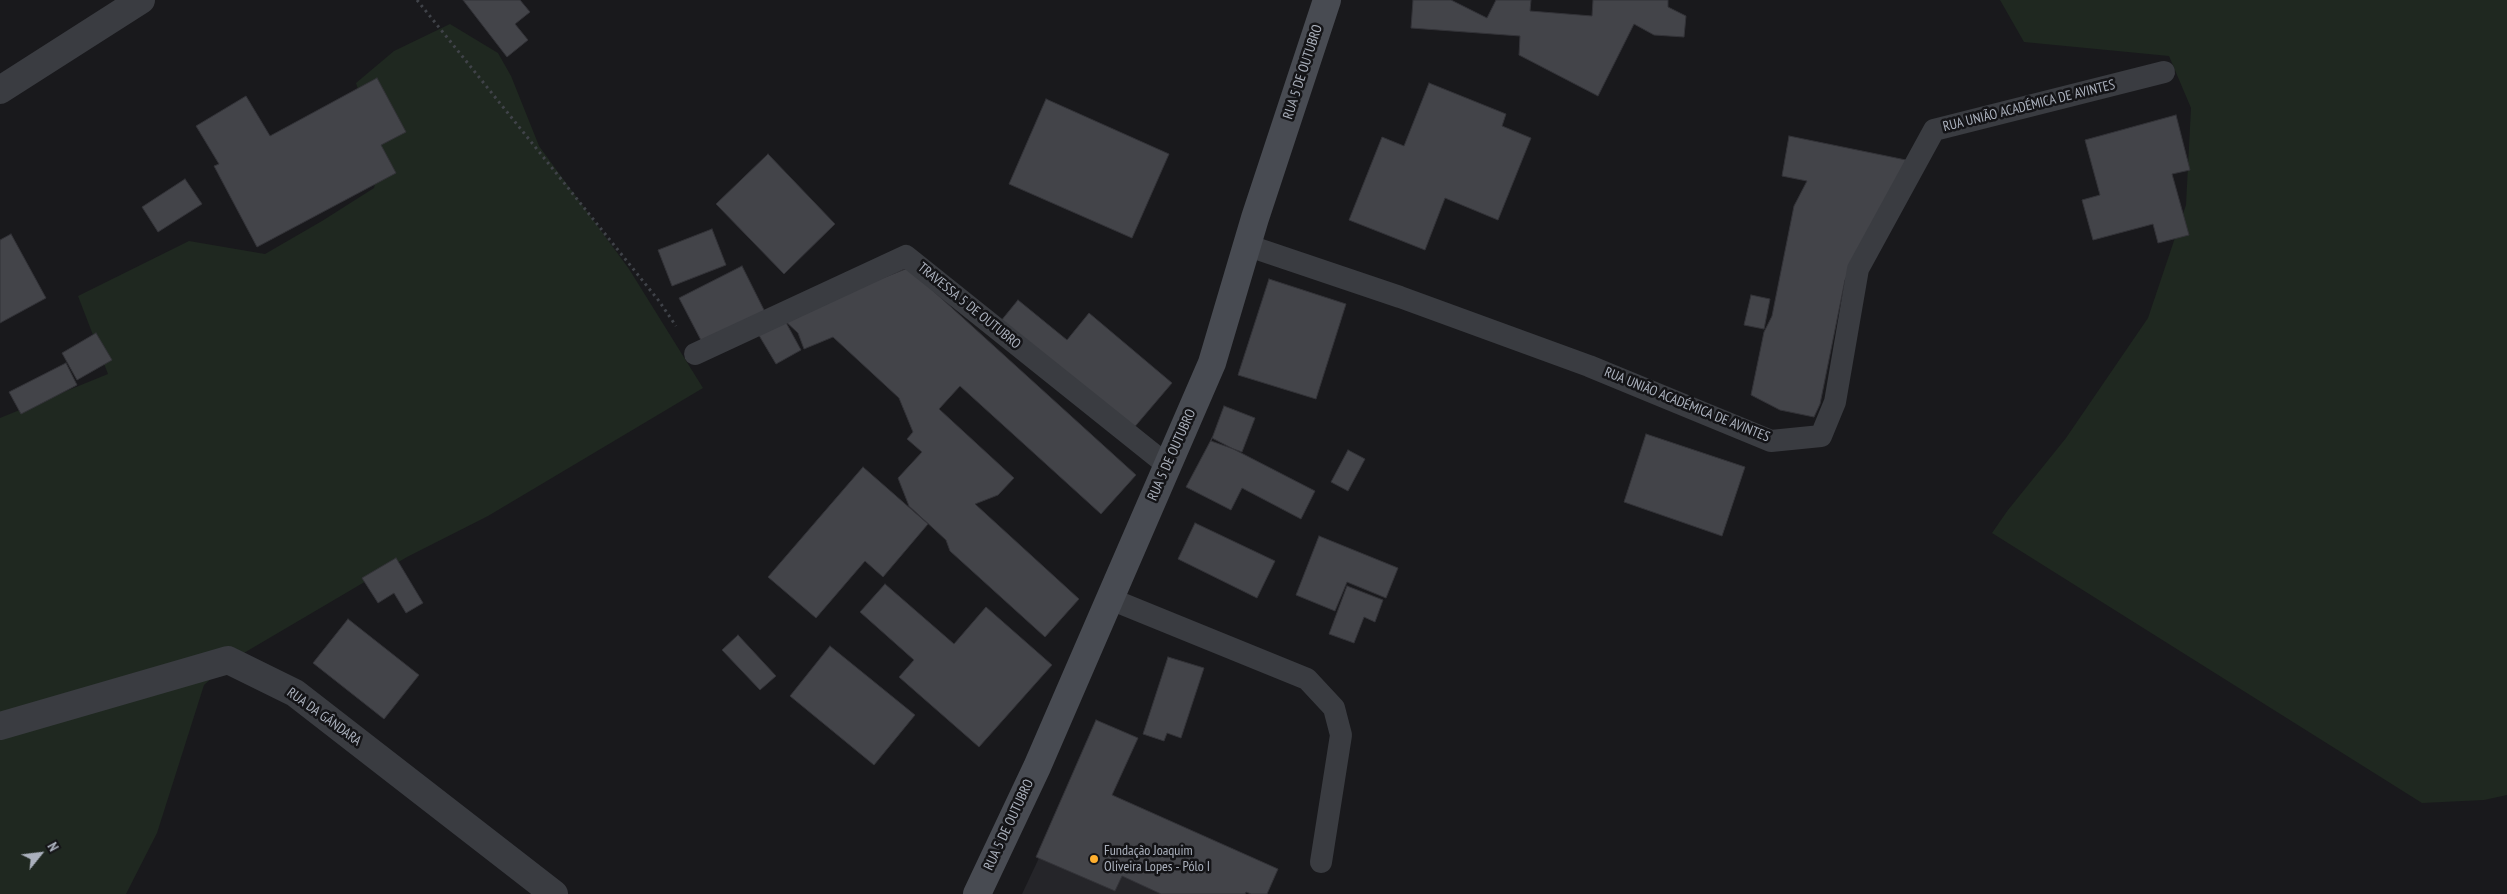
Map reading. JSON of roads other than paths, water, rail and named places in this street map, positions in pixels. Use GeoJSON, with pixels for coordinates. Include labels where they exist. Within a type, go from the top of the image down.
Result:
{"type":"FeatureCollection","features":[{"type":"Feature","properties":{"kind":"street"},"geometry":{"type":"LineString","coordinates":[[0,90],[142,0]]}},
{"type":"Feature","properties":{"kind":"street","name":"RUA 5 DE OUTUBRO"},"geometry":{"type":"LineString","coordinates":[[977,894],[1037,767],[1108,598],[1212,363],[1246,245],[1326,0]]}},
{"type":"Feature","properties":{"kind":"street","name":"RUA DA GÂNDARA"},"geometry":{"type":"LineString","coordinates":[[0,726],[228,660],[295,693],[554,894]]}},
{"type":"Feature","properties":{"kind":"lane","name":"RUA UNIÃO ACADÉMICA DE AVINTES"},"geometry":{"type":"LineString","coordinates":[[1246,245],[1400,297],[1589,366],[1771,441],[1821,436],[1835,402],[1858,269],[1934,130],[2164,72]]}},
{"type":"Feature","properties":{"kind":"lane","name":"TRAVESSA 5 DE OUTUBRO"},"geometry":{"type":"LineString","coordinates":[[695,354],[906,256],[1168,464]]}},
{"type":"Feature","properties":{"kind":"lane"},"geometry":{"type":"LineString","coordinates":[[1108,598],[1307,679],[1334,708],[1341,734],[1320,862]]}},
{"type":"Feature","properties":{"kind":"place","name":"Fundação Joaquim Oliveira Lopes - Pólo I"},"geometry":{"type":"Point","coordinates":[1094,859]}}]}
